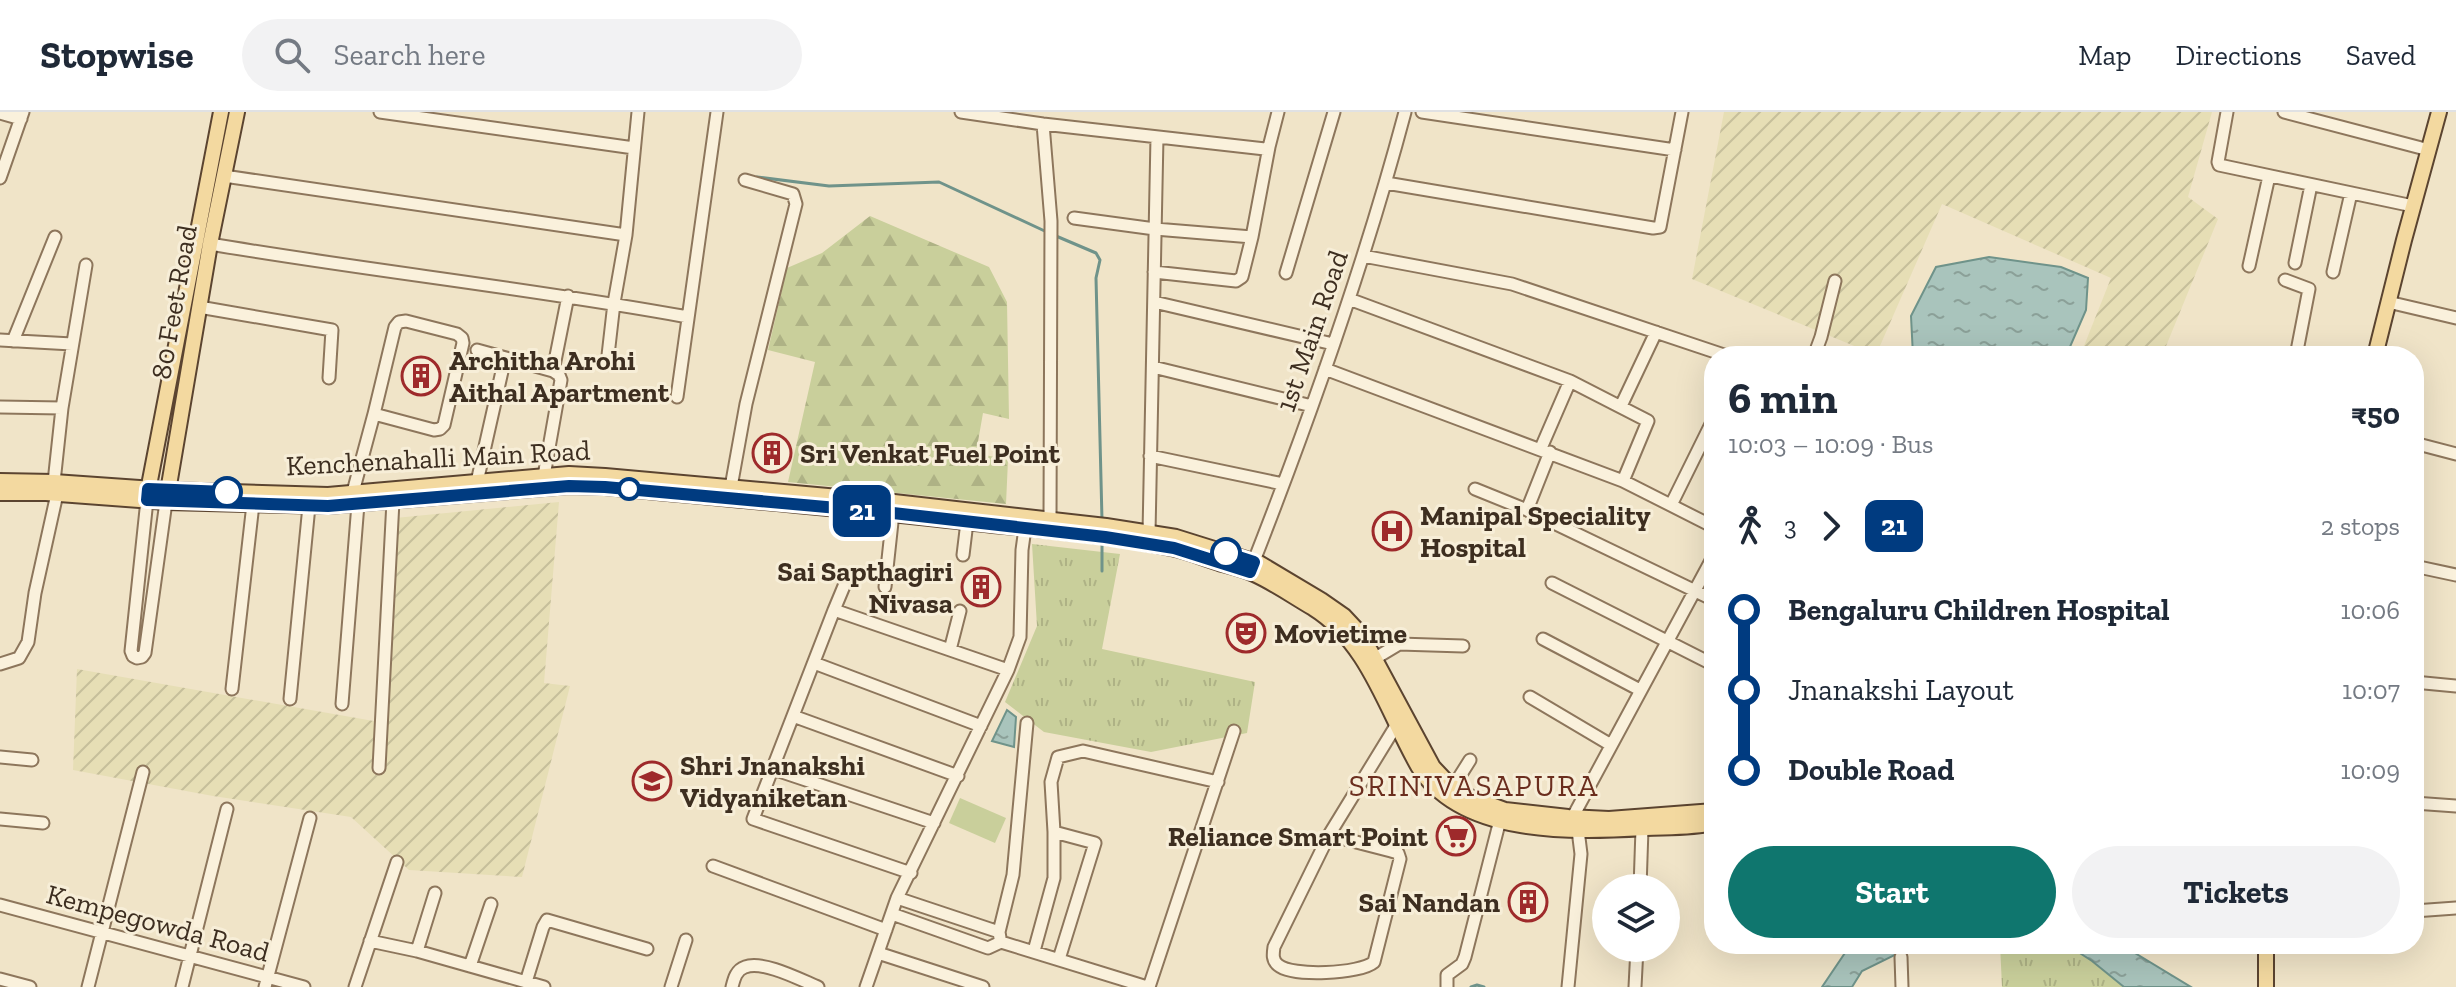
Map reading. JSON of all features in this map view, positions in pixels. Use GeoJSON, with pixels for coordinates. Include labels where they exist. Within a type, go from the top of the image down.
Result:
{"type":"FeatureCollection","features":[{"type":"Feature","properties":{"kind":"main road","name":"80 Feet Road"},"geometry":{"type":"LineString","coordinates":[[148,495],[221,112]]}},
{"type":"Feature","properties":{"kind":"main road","name":"80 Feet Road"},"geometry":{"type":"LineString","coordinates":[[167,496],[210,244],[237,112]]}},
{"type":"Feature","properties":{"kind":"main road"},"geometry":{"type":"LineString","coordinates":[[2377,346],[2439,112]]}},
{"type":"Feature","properties":{"kind":"main road","name":"Kenchenahalli Main Road"},"geometry":{"type":"LineString","coordinates":[[0,481],[253,504],[309,506],[477,482],[569,474],[605,476],[731,487],[1026,522],[1174,548],[1252,567],[1343,631],[1424,774],[1442,794],[1461,806],[1519,825],[1642,829],[1704,824]]}},
{"type":"Feature","properties":{"kind":"main road","name":"Kenchenahalli Main Road"},"geometry":{"type":"LineString","coordinates":[[167,496],[328,495],[393,501],[569,486],[605,487],[967,522],[1050,519],[1176,537],[1252,567],[1321,600],[1344,616],[1358,631],[1427,757],[1453,787],[1476,800],[1572,825],[1704,812]]}},
{"type":"Feature","properties":{"kind":"main road","name":"Kenchenahalli Main Road"},"geometry":{"type":"LineString","coordinates":[[0,493],[56,488]]}},
{"type":"Feature","properties":{"kind":"main road"},"geometry":{"type":"LineString","coordinates":[[2266,954],[2266,987]]}},
{"type":"Feature","properties":{"kind":"street"},"geometry":{"type":"LineString","coordinates":[[380,112],[634,148]]}},
{"type":"Feature","properties":{"kind":"street"},"geometry":{"type":"LineString","coordinates":[[607,364],[626,235],[638,112]]}},
{"type":"Feature","properties":{"kind":"street"},"geometry":{"type":"LineString","coordinates":[[677,397],[717,112]]}},
{"type":"Feature","properties":{"kind":"street"},"geometry":{"type":"LineString","coordinates":[[968,112],[1043,124],[1269,147]]}},
{"type":"Feature","properties":{"kind":"street"},"geometry":{"type":"LineString","coordinates":[[1154,272],[1236,281],[1242,277],[1278,112]]}},
{"type":"Feature","properties":{"kind":"street"},"geometry":{"type":"LineString","coordinates":[[1286,273],[1334,112]]}},
{"type":"Feature","properties":{"kind":"street","name":"1st Main Road"},"geometry":{"type":"LineString","coordinates":[[1252,567],[1349,299],[1405,112]]}},
{"type":"Feature","properties":{"kind":"street"},"geometry":{"type":"LineString","coordinates":[[1422,112],[1675,150]]}},
{"type":"Feature","properties":{"kind":"street"},"geometry":{"type":"LineString","coordinates":[[1386,183],[1660,227],[1682,112]]}},
{"type":"Feature","properties":{"kind":"street"},"geometry":{"type":"LineString","coordinates":[[2227,112],[2218,164],[2413,206]]}},
{"type":"Feature","properties":{"kind":"street"},"geometry":{"type":"LineString","coordinates":[[2284,112],[2429,150]]}},
{"type":"Feature","properties":{"kind":"street"},"geometry":{"type":"LineString","coordinates":[[0,113],[22,115],[0,178]]}},
{"type":"Feature","properties":{"kind":"street"},"geometry":{"type":"LineString","coordinates":[[1043,124],[1051,221],[1050,519]]}},
{"type":"Feature","properties":{"kind":"street"},"geometry":{"type":"LineString","coordinates":[[1149,533],[1157,137]]}},
{"type":"Feature","properties":{"kind":"street"},"geometry":{"type":"LineString","coordinates":[[224,176],[626,235]]}},
{"type":"Feature","properties":{"kind":"street"},"geometry":{"type":"LineString","coordinates":[[2249,266],[2269,176]]}},
{"type":"Feature","properties":{"kind":"street"},"geometry":{"type":"LineString","coordinates":[[731,487],[746,404],[796,204],[793,194],[745,180]]}},
{"type":"Feature","properties":{"kind":"street"},"geometry":{"type":"LineString","coordinates":[[2295,263],[2311,185]]}},
{"type":"Feature","properties":{"kind":"street"},"geometry":{"type":"LineString","coordinates":[[2333,272],[2351,193]]}},
{"type":"Feature","properties":{"kind":"street"},"geometry":{"type":"LineString","coordinates":[[1074,218],[1252,237]]}},
{"type":"Feature","properties":{"kind":"street"},"geometry":{"type":"LineString","coordinates":[[55,237],[6,340],[72,344]]}},
{"type":"Feature","properties":{"kind":"street"},"geometry":{"type":"LineString","coordinates":[[210,244],[614,303],[688,317]]}},
{"type":"Feature","properties":{"kind":"street"},"geometry":{"type":"LineString","coordinates":[[1363,256],[1512,284],[1704,348]]}},
{"type":"Feature","properties":{"kind":"street"},"geometry":{"type":"LineString","coordinates":[[0,664],[19,658],[28,642],[56,488],[62,408],[86,265]]}},
{"type":"Feature","properties":{"kind":"street"},"geometry":{"type":"LineString","coordinates":[[2285,280],[2309,289],[2298,346]]}},
{"type":"Feature","properties":{"kind":"street"},"geometry":{"type":"LineString","coordinates":[[1818,346],[1835,281]]}},
{"type":"Feature","properties":{"kind":"street"},"geometry":{"type":"LineString","coordinates":[[553,371],[568,296]]}},
{"type":"Feature","properties":{"kind":"street"},"geometry":{"type":"LineString","coordinates":[[1349,299],[1570,381],[1648,421],[1623,481]]}},
{"type":"Feature","properties":{"kind":"street"},"geometry":{"type":"LineString","coordinates":[[1154,302],[1333,344]]}},
{"type":"Feature","properties":{"kind":"street"},"geometry":{"type":"LineString","coordinates":[[2388,302],[2456,318]]}},
{"type":"Feature","properties":{"kind":"street"},"geometry":{"type":"LineString","coordinates":[[199,307],[332,330],[329,378]]}},
{"type":"Feature","properties":{"kind":"street"},"geometry":{"type":"LineString","coordinates":[[342,704],[356,498],[374,414],[395,327],[399,322],[406,321],[462,338],[444,425],[440,429],[374,414]]}},
{"type":"Feature","properties":{"kind":"street"},"geometry":{"type":"LineString","coordinates":[[1621,406],[1656,332]]}},
{"type":"Feature","properties":{"kind":"street"},"geometry":{"type":"LineString","coordinates":[[477,350],[559,375],[561,380],[544,476]]}},
{"type":"Feature","properties":{"kind":"street"},"geometry":{"type":"LineString","coordinates":[[477,482],[505,358]]}},
{"type":"Feature","properties":{"kind":"street"},"geometry":{"type":"LineString","coordinates":[[1153,367],[1312,406]]}},
{"type":"Feature","properties":{"kind":"street"},"geometry":{"type":"LineString","coordinates":[[1325,369],[1623,481],[1704,522]]}},
{"type":"Feature","properties":{"kind":"street"},"geometry":{"type":"LineString","coordinates":[[1527,510],[1570,381]]}},
{"type":"Feature","properties":{"kind":"street"},"geometry":{"type":"LineString","coordinates":[[0,407],[62,408]]}},
{"type":"Feature","properties":{"kind":"street"},"geometry":{"type":"LineString","coordinates":[[1671,505],[1704,438]]}},
{"type":"Feature","properties":{"kind":"street"},"geometry":{"type":"LineString","coordinates":[[2424,446],[2456,454]]}},
{"type":"Feature","properties":{"kind":"street"},"geometry":{"type":"LineString","coordinates":[[1150,456],[1283,484]]}},
{"type":"Feature","properties":{"kind":"street"},"geometry":{"type":"LineString","coordinates":[[1475,489],[1527,510],[1704,595]]}},
{"type":"Feature","properties":{"kind":"street"},"geometry":{"type":"LineString","coordinates":[[148,495],[131,651],[137,658],[145,653],[167,496]]}},
{"type":"Feature","properties":{"kind":"street"},"geometry":{"type":"LineString","coordinates":[[379,768],[393,501]]}},
{"type":"Feature","properties":{"kind":"street"},"geometry":{"type":"LineString","coordinates":[[232,689],[253,504]]}},
{"type":"Feature","properties":{"kind":"street"},"geometry":{"type":"LineString","coordinates":[[290,699],[309,506]]}},
{"type":"Feature","properties":{"kind":"street"},"geometry":{"type":"LineString","coordinates":[[885,587],[893,513]]}},
{"type":"Feature","properties":{"kind":"street"},"geometry":{"type":"LineString","coordinates":[[963,555],[967,522]]}},
{"type":"Feature","properties":{"kind":"street"},"geometry":{"type":"LineString","coordinates":[[866,987],[897,898],[1008,670],[1020,637],[1022,550],[1026,522]]}},
{"type":"Feature","properties":{"kind":"street"},"geometry":{"type":"LineString","coordinates":[[2424,568],[2456,575]]}},
{"type":"Feature","properties":{"kind":"street"},"geometry":{"type":"LineString","coordinates":[[1568,987],[1581,854],[1572,825],[1611,745],[1704,573]]}},
{"type":"Feature","properties":{"kind":"street"},"geometry":{"type":"LineString","coordinates":[[1552,583],[1704,660]]}},
{"type":"Feature","properties":{"kind":"street"},"geometry":{"type":"LineString","coordinates":[[844,586],[753,819],[911,873]]}},
{"type":"Feature","properties":{"kind":"street"},"geometry":{"type":"LineString","coordinates":[[834,610],[1008,670]]}},
{"type":"Feature","properties":{"kind":"street"},"geometry":{"type":"LineString","coordinates":[[950,650],[960,611]]}},
{"type":"Feature","properties":{"kind":"street"},"geometry":{"type":"LineString","coordinates":[[1543,639],[1640,690]]}},
{"type":"Feature","properties":{"kind":"street"},"geometry":{"type":"LineString","coordinates":[[1374,659],[1399,644],[1463,646]]}},
{"type":"Feature","properties":{"kind":"street"},"geometry":{"type":"LineString","coordinates":[[814,663],[981,726]]}},
{"type":"Feature","properties":{"kind":"street"},"geometry":{"type":"LineString","coordinates":[[2424,683],[2456,686]]}},
{"type":"Feature","properties":{"kind":"street"},"geometry":{"type":"LineString","coordinates":[[1530,697],[1611,745]]}},
{"type":"Feature","properties":{"kind":"street"},"geometry":{"type":"LineString","coordinates":[[793,716],[958,776]]}},
{"type":"Feature","properties":{"kind":"street"},"geometry":{"type":"LineString","coordinates":[[892,914],[988,948],[1000,937],[1013,875],[1027,723]]}},
{"type":"Feature","properties":{"kind":"street"},"geometry":{"type":"LineString","coordinates":[[1329,835],[1398,853],[1400,859],[1374,962],[1354,970],[1318,972],[1281,967],[1275,962],[1274,947],[1329,835],[1397,724]]}},
{"type":"Feature","properties":{"kind":"street"},"geometry":{"type":"LineString","coordinates":[[897,898],[1034,951],[1148,987],[1234,731]]}},
{"type":"Feature","properties":{"kind":"street"},"geometry":{"type":"LineString","coordinates":[[1034,951],[1054,878],[1051,782],[1058,757],[1083,751],[1218,782]]}},
{"type":"Feature","properties":{"kind":"street"},"geometry":{"type":"LineString","coordinates":[[0,757],[32,760]]}},
{"type":"Feature","properties":{"kind":"street"},"geometry":{"type":"LineString","coordinates":[[1453,787],[1470,760]]}},
{"type":"Feature","properties":{"kind":"street"},"geometry":{"type":"LineString","coordinates":[[773,769],[934,823]]}},
{"type":"Feature","properties":{"kind":"street"},"geometry":{"type":"LineString","coordinates":[[88,987],[143,772]]}},
{"type":"Feature","properties":{"kind":"street"},"geometry":{"type":"LineString","coordinates":[[2424,804],[2456,806]]}},
{"type":"Feature","properties":{"kind":"street"},"geometry":{"type":"LineString","coordinates":[[182,987],[227,809]]}},
{"type":"Feature","properties":{"kind":"street"},"geometry":{"type":"LineString","coordinates":[[266,982],[310,818]]}},
{"type":"Feature","properties":{"kind":"street"},"geometry":{"type":"LineString","coordinates":[[0,819],[43,823]]}},
{"type":"Feature","properties":{"kind":"street"},"geometry":{"type":"LineString","coordinates":[[1446,985],[1447,975],[1462,964],[1465,957],[1500,820]]}},
{"type":"Feature","properties":{"kind":"street"},"geometry":{"type":"LineString","coordinates":[[1640,874],[1642,829]]}},
{"type":"Feature","properties":{"kind":"street"},"geometry":{"type":"LineString","coordinates":[[1054,832],[1095,843],[1059,959]]}},
{"type":"Feature","properties":{"kind":"street"},"geometry":{"type":"LineString","coordinates":[[355,987],[397,862]]}},
{"type":"Feature","properties":{"kind":"street"},"geometry":{"type":"LineString","coordinates":[[713,866],[886,930]]}},
{"type":"Feature","properties":{"kind":"street"},"geometry":{"type":"LineString","coordinates":[[417,951],[435,893]]}},
{"type":"Feature","properties":{"kind":"street"},"geometry":{"type":"LineString","coordinates":[[470,966],[491,904]]}},
{"type":"Feature","properties":{"kind":"street","name":"Kempegowda Road"},"geometry":{"type":"LineString","coordinates":[[0,905],[190,957],[266,982],[304,987]]}},
{"type":"Feature","properties":{"kind":"street"},"geometry":{"type":"LineString","coordinates":[[2424,910],[2456,908]]}},
{"type":"Feature","properties":{"kind":"street"},"geometry":{"type":"LineString","coordinates":[[526,982],[547,920],[647,949]]}},
{"type":"Feature","properties":{"kind":"street"},"geometry":{"type":"LineString","coordinates":[[671,987],[686,940]]}},
{"type":"Feature","properties":{"kind":"street"},"geometry":{"type":"LineString","coordinates":[[370,941],[544,987]]}},
{"type":"Feature","properties":{"kind":"street"},"geometry":{"type":"LineString","coordinates":[[878,953],[983,987]]}},
{"type":"Feature","properties":{"kind":"street"},"geometry":{"type":"LineString","coordinates":[[1901,957],[1902,987]]}},
{"type":"Feature","properties":{"kind":"street"},"geometry":{"type":"LineString","coordinates":[[1635,987],[1636,962]]}},
{"type":"Feature","properties":{"kind":"street"},"geometry":{"type":"LineString","coordinates":[[732,987],[736,973],[744,967],[755,966],[770,968],[818,987]]}},
{"type":"Feature","properties":{"kind":"street"},"geometry":{"type":"LineString","coordinates":[[0,979],[30,987]]}},
{"type":"Feature","properties":{"kind":"shaded area"},"geometry":{"type":"Polygon","coordinates":[[[1724,112],[2212,112],[2188,197],[2218,219],[2166,346],[2084,346],[2111,278],[1942,204],[1880,346],[1854,346],[1692,279],[1724,112]]]}},
{"type":"Feature","properties":{"kind":"shaded area"},"geometry":{"type":"Polygon","coordinates":[[[559,502],[544,683],[570,686],[522,877],[409,870],[351,817],[73,770],[77,669],[385,723],[395,518],[559,502]]]}},
{"type":"Feature","properties":{"kind":"green space"},"geometry":{"type":"Polygon","coordinates":[[[870,216],[989,267],[1007,302],[1009,419],[983,413],[976,453],[1008,460],[1006,504],[788,482],[815,362],[768,350],[787,268],[822,253],[870,216]]]}},
{"type":"Feature","properties":{"kind":"green space"},"geometry":{"type":"Polygon","coordinates":[[[1032,544],[1120,554],[1102,649],[1255,682],[1247,733],[1151,752],[1044,732],[1005,702],[1037,626],[1032,544]]]}},
{"type":"Feature","properties":{"kind":"green space"},"geometry":{"type":"Polygon","coordinates":[[[960,798],[1006,818],[995,843],[949,823],[960,798]]]}},
{"type":"Feature","properties":{"kind":"green space"},"geometry":{"type":"Polygon","coordinates":[[[2000,954],[2081,954],[2124,987],[2002,987],[2000,954]]]}},
{"type":"Feature","properties":{"kind":"water"},"geometry":{"type":"Polygon","coordinates":[[[1989,257],[2061,267],[2088,278],[2086,310],[2070,346],[1912,346],[1911,316],[1936,267],[1989,257]]]}},
{"type":"Feature","properties":{"kind":"water"},"geometry":{"type":"Polygon","coordinates":[[[1007,710],[1016,717],[1014,747],[992,741],[1007,710]]]}},
{"type":"Feature","properties":{"kind":"water"},"geometry":{"type":"Polygon","coordinates":[[[1844,954],[1897,954],[1862,971],[1852,987],[1822,987],[1844,954]]]}},
{"type":"Feature","properties":{"kind":"water"},"geometry":{"type":"Polygon","coordinates":[[[2081,954],[2137,954],[2191,987],[2124,987],[2081,954]]]}},
{"type":"Feature","properties":{"kind":"waterway"},"geometry":{"type":"LineString","coordinates":[[757,177],[829,186],[939,182],[1049,233]]}},
{"type":"Feature","properties":{"kind":"waterway"},"geometry":{"type":"LineString","coordinates":[[1056,236],[1096,253],[1100,260],[1096,278],[1102,520]]}},
{"type":"Feature","properties":{"kind":"waterway"},"geometry":{"type":"LineString","coordinates":[[1102,540],[1102,571]]}},
{"type":"Feature","properties":{"kind":"waterway"},"geometry":{"type":"LineString","coordinates":[[1471,987],[1484,987]]}},
{"type":"Feature","properties":{"kind":"bus line","name":"21"},"geometry":{"type":"LineString","coordinates":[[227,492],[148,489],[147,500],[328,506],[569,486],[605,487],[893,513],[1105,537],[1174,548],[1250,572],[1254,562],[1226,553]]}},
{"type":"Feature","properties":{"kind":"place","name":"Architha Arohi Aithal Apartment"},"geometry":{"type":"Point","coordinates":[421,376]}},
{"type":"Feature","properties":{"kind":"place","name":"Sri Venkat Fuel Point"},"geometry":{"type":"Point","coordinates":[772,453]}},
{"type":"Feature","properties":{"kind":"place","name":"Manipal Speciality Hospital"},"geometry":{"type":"Point","coordinates":[1392,531]}},
{"type":"Feature","properties":{"kind":"place","name":"Sai Sapthagiri Nivasa"},"geometry":{"type":"Point","coordinates":[981,587]}},
{"type":"Feature","properties":{"kind":"place","name":"Movietime"},"geometry":{"type":"Point","coordinates":[1246,633]}},
{"type":"Feature","properties":{"kind":"place","name":"Shri Jnanakshi Vidyaniketan"},"geometry":{"type":"Point","coordinates":[652,781]}},
{"type":"Feature","properties":{"kind":"place","name":"Reliance Smart Point"},"geometry":{"type":"Point","coordinates":[1456,836]}},
{"type":"Feature","properties":{"kind":"place","name":"Sai Nandan"},"geometry":{"type":"Point","coordinates":[1528,902]}},
{"type":"Feature","properties":{"kind":"district","name":"SRINIVASAPURA"},"geometry":{"type":"Point","coordinates":[1474,786]}}]}
